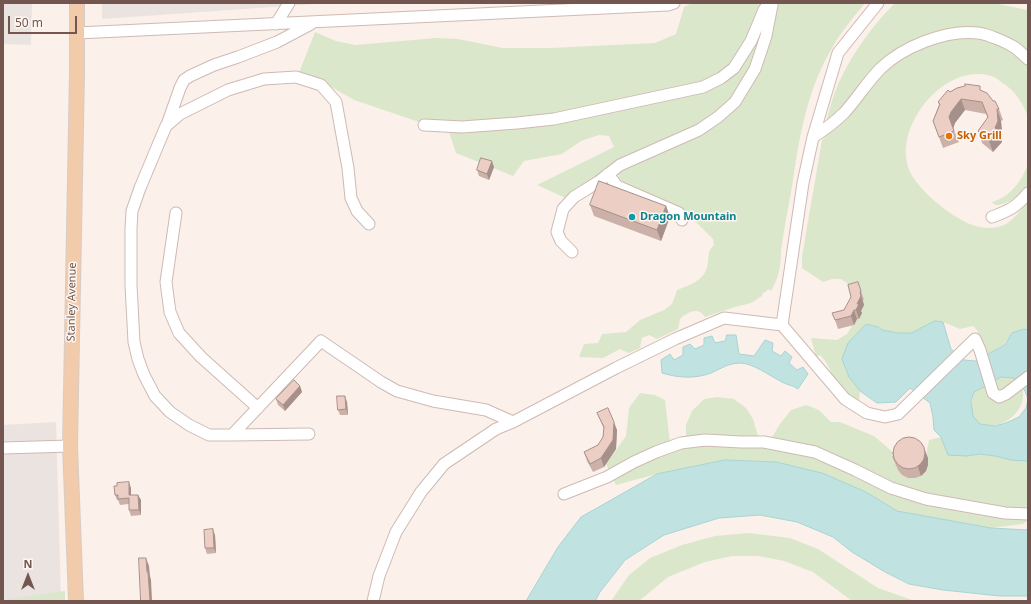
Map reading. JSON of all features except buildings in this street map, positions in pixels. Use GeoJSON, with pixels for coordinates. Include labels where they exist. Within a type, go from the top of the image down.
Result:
{"type":"FeatureCollection","features":[{"type":"Feature","properties":{"kind":"main road","name":"Stanley Avenue"},"geometry":{"type":"LineString","coordinates":[[76,601],[70,446],[77,3]]}},
{"type":"Feature","properties":{"kind":"street"},"geometry":{"type":"LineString","coordinates":[[276,24],[289,3]]}},
{"type":"Feature","properties":{"kind":"street"},"geometry":{"type":"LineString","coordinates":[[77,33],[668,5],[674,3]]}},
{"type":"Feature","properties":{"kind":"street"},"geometry":{"type":"LineString","coordinates":[[424,125],[462,127],[554,119],[703,87],[721,78],[734,68],[752,41],[764,10],[771,3]]}},
{"type":"Feature","properties":{"kind":"street"},"geometry":{"type":"LineString","coordinates":[[572,252],[561,241],[557,232],[563,209],[574,197],[598,182],[620,165],[699,130],[718,117],[735,102],[755,69],[766,36],[771,3]]}},
{"type":"Feature","properties":{"kind":"street"},"geometry":{"type":"LineString","coordinates":[[782,325],[803,183],[813,137],[838,53],[878,3]]}},
{"type":"Feature","properties":{"kind":"street"},"geometry":{"type":"LineString","coordinates":[[309,434],[209,435],[189,425],[170,412],[155,396],[144,375],[134,342],[131,278],[131,229],[132,211],[140,188],[184,80],[214,65],[277,42],[315,22]]}},
{"type":"Feature","properties":{"kind":"street"},"geometry":{"type":"LineString","coordinates":[[813,137],[844,113],[881,68],[900,53],[910,47],[926,41],[947,35],[966,32],[980,33],[1015,48],[1028,59]]}},
{"type":"Feature","properties":{"kind":"street"},"geometry":{"type":"LineString","coordinates":[[166,126],[180,114],[228,90],[264,79],[296,77],[321,85],[336,102],[348,168],[351,198],[357,211],[369,224]]}},
{"type":"Feature","properties":{"kind":"street"},"geometry":{"type":"LineString","coordinates":[[180,88],[179,96],[184,105],[192,108]]}},
{"type":"Feature","properties":{"kind":"street"},"geometry":{"type":"LineString","coordinates":[[608,174],[617,186],[679,213],[682,220]]}},
{"type":"Feature","properties":{"kind":"street"},"geometry":{"type":"LineString","coordinates":[[992,217],[1008,211],[1021,202],[1028,193]]}},
{"type":"Feature","properties":{"kind":"street"},"geometry":{"type":"LineString","coordinates":[[176,213],[166,282],[170,312],[179,333],[201,358],[258,408]]}},
{"type":"Feature","properties":{"kind":"street"},"geometry":{"type":"LineString","coordinates":[[373,601],[379,576],[396,532],[421,492],[444,464],[496,429],[513,422],[675,339],[724,318],[782,325],[845,400],[867,412],[885,416],[898,414],[975,339],[980,350],[993,393],[999,397],[1006,394],[1028,377]]}},
{"type":"Feature","properties":{"kind":"street"},"geometry":{"type":"LineString","coordinates":[[232,435],[321,341],[381,382],[397,391],[433,401],[486,410],[513,422]]}},
{"type":"Feature","properties":{"kind":"street"},"geometry":{"type":"LineString","coordinates":[[564,494],[607,477],[656,452],[681,443],[705,440],[764,442],[815,452],[891,488],[926,499],[1005,513],[1028,514]]}},
{"type":"Feature","properties":{"kind":"street"},"geometry":{"type":"LineString","coordinates":[[3,448],[70,446]]}},
{"type":"Feature","properties":{"kind":"shaded area"},"geometry":{"type":"Polygon","coordinates":[[[3,3],[32,3],[31,45],[3,44],[3,3]]]}},
{"type":"Feature","properties":{"kind":"shaded area"},"geometry":{"type":"Polygon","coordinates":[[[102,3],[330,3],[102,19],[102,3]]]}},
{"type":"Feature","properties":{"kind":"shaded area"},"geometry":{"type":"Polygon","coordinates":[[[56,422],[61,601],[3,601],[3,425],[56,422]]]}},
{"type":"Feature","properties":{"kind":"green space"},"geometry":{"type":"Polygon","coordinates":[[[692,3],[768,3],[754,62],[733,98],[707,121],[568,199],[537,185],[614,147],[609,136],[599,135],[581,141],[562,154],[524,161],[513,176],[456,153],[449,132],[354,100],[321,81],[299,73],[315,32],[336,41],[355,45],[436,38],[458,39],[503,48],[550,48],[655,43],[676,34],[684,7],[692,3]]]}},
{"type":"Feature","properties":{"kind":"green space"},"geometry":{"type":"Polygon","coordinates":[[[776,3],[865,3],[835,44],[822,66],[815,83],[801,134],[783,235],[781,262],[776,281],[771,291],[769,289],[762,294],[762,296],[751,303],[705,317],[696,311],[689,312],[680,319],[678,329],[657,339],[649,335],[642,338],[640,348],[629,353],[620,349],[603,358],[579,357],[584,344],[598,343],[602,334],[626,332],[640,320],[664,310],[672,304],[677,290],[688,286],[697,280],[707,268],[709,252],[714,245],[713,239],[687,213],[628,186],[620,179],[619,172],[620,169],[734,106],[776,3]]]}},
{"type":"Feature","properties":{"kind":"green space"},"geometry":{"type":"Polygon","coordinates":[[[895,3],[996,3],[1028,10],[1028,52],[1019,45],[940,31],[917,38],[899,48],[881,62],[836,114],[826,122],[836,89],[852,58],[872,29],[895,3]]]}},
{"type":"Feature","properties":{"kind":"green space"},"geometry":{"type":"Polygon","coordinates":[[[968,36],[987,40],[1011,50],[1028,66],[1028,117],[1024,107],[1014,93],[1006,85],[991,76],[972,74],[954,80],[938,90],[924,105],[913,123],[907,141],[907,160],[913,177],[928,195],[947,211],[970,224],[987,228],[999,227],[1014,218],[1028,202],[1028,330],[1024,329],[1012,333],[1004,345],[986,355],[977,330],[973,326],[960,329],[943,322],[935,321],[911,333],[899,333],[881,330],[878,327],[866,324],[849,343],[849,376],[860,391],[859,402],[837,383],[823,358],[820,355],[816,357],[811,338],[837,340],[847,334],[857,318],[859,319],[864,304],[861,291],[841,279],[832,279],[823,282],[802,268],[802,256],[822,140],[850,112],[887,69],[905,54],[923,45],[968,36]]]}},
{"type":"Feature","properties":{"kind":"green space"},"geometry":{"type":"Polygon","coordinates":[[[1028,164],[1028,188],[1014,199],[1000,205],[994,204],[992,202],[998,200],[1014,188],[1019,182],[1028,164]]]}},
{"type":"Feature","properties":{"kind":"green space"},"geometry":{"type":"Polygon","coordinates":[[[1001,377],[1014,378],[1017,381],[999,393],[994,381],[1001,377]]]}},
{"type":"Feature","properties":{"kind":"green space"},"geometry":{"type":"Polygon","coordinates":[[[986,386],[989,395],[994,401],[1003,401],[1022,387],[1023,398],[1020,407],[1014,415],[997,425],[987,426],[979,423],[972,413],[971,407],[974,392],[986,386]]]}},
{"type":"Feature","properties":{"kind":"green space"},"geometry":{"type":"Polygon","coordinates":[[[640,393],[655,395],[665,400],[670,443],[686,437],[686,425],[692,411],[704,399],[717,397],[734,399],[746,408],[753,419],[758,436],[772,437],[791,410],[806,405],[819,410],[831,422],[840,422],[874,436],[921,476],[926,471],[928,465],[927,450],[929,440],[941,437],[967,456],[980,454],[1011,460],[1028,461],[1028,520],[1023,524],[991,528],[897,511],[866,492],[822,473],[776,462],[725,460],[657,474],[616,485],[606,464],[626,436],[629,408],[640,393]]]}},
{"type":"Feature","properties":{"kind":"green space"},"geometry":{"type":"Polygon","coordinates":[[[749,533],[790,538],[818,549],[878,588],[912,600],[922,601],[852,601],[813,572],[784,561],[758,556],[732,556],[705,562],[668,577],[639,601],[611,601],[629,575],[650,558],[682,545],[715,536],[749,533]]]}},
{"type":"Feature","properties":{"kind":"green space"},"geometry":{"type":"Polygon","coordinates":[[[65,591],[65,601],[3,601],[3,600],[65,591]]]}},
{"type":"Feature","properties":{"kind":"water"},"geometry":{"type":"Polygon","coordinates":[[[935,321],[943,322],[951,349],[964,360],[975,361],[1005,345],[1012,333],[1024,329],[1028,330],[1028,399],[1028,461],[1011,460],[980,454],[967,456],[948,455],[941,437],[934,430],[930,403],[910,388],[896,402],[877,403],[860,391],[849,377],[842,359],[848,343],[866,324],[878,327],[882,330],[898,333],[911,333],[935,321]],[[1001,377],[974,392],[971,401],[973,416],[980,424],[995,426],[1006,423],[1019,417],[1026,408],[1028,399],[1025,391],[1014,378],[1001,377]]]}},
{"type":"Feature","properties":{"kind":"water"},"geometry":{"type":"Polygon","coordinates":[[[727,335],[736,335],[739,354],[754,356],[765,340],[773,343],[772,351],[781,356],[785,351],[792,357],[789,363],[797,370],[803,367],[808,374],[798,389],[756,367],[740,363],[725,366],[705,375],[693,377],[680,377],[662,373],[661,360],[670,354],[674,360],[683,355],[683,347],[690,344],[695,349],[704,345],[704,338],[712,336],[715,343],[725,341],[727,335]]]}},
{"type":"Feature","properties":{"kind":"water"},"geometry":{"type":"Polygon","coordinates":[[[725,460],[776,462],[822,473],[866,492],[897,511],[991,528],[1028,530],[1028,596],[1000,596],[943,590],[909,584],[885,572],[852,552],[833,537],[797,522],[760,515],[719,518],[664,535],[625,560],[600,592],[595,601],[526,601],[558,547],[581,517],[657,474],[725,460]]]}},
{"type":"Feature","properties":{"kind":"place","name":"Sky Grill"},"geometry":{"type":"Point","coordinates":[949,136]}},
{"type":"Feature","properties":{"kind":"place","name":"Dragon Mountain"},"geometry":{"type":"Point","coordinates":[632,217]}}]}
